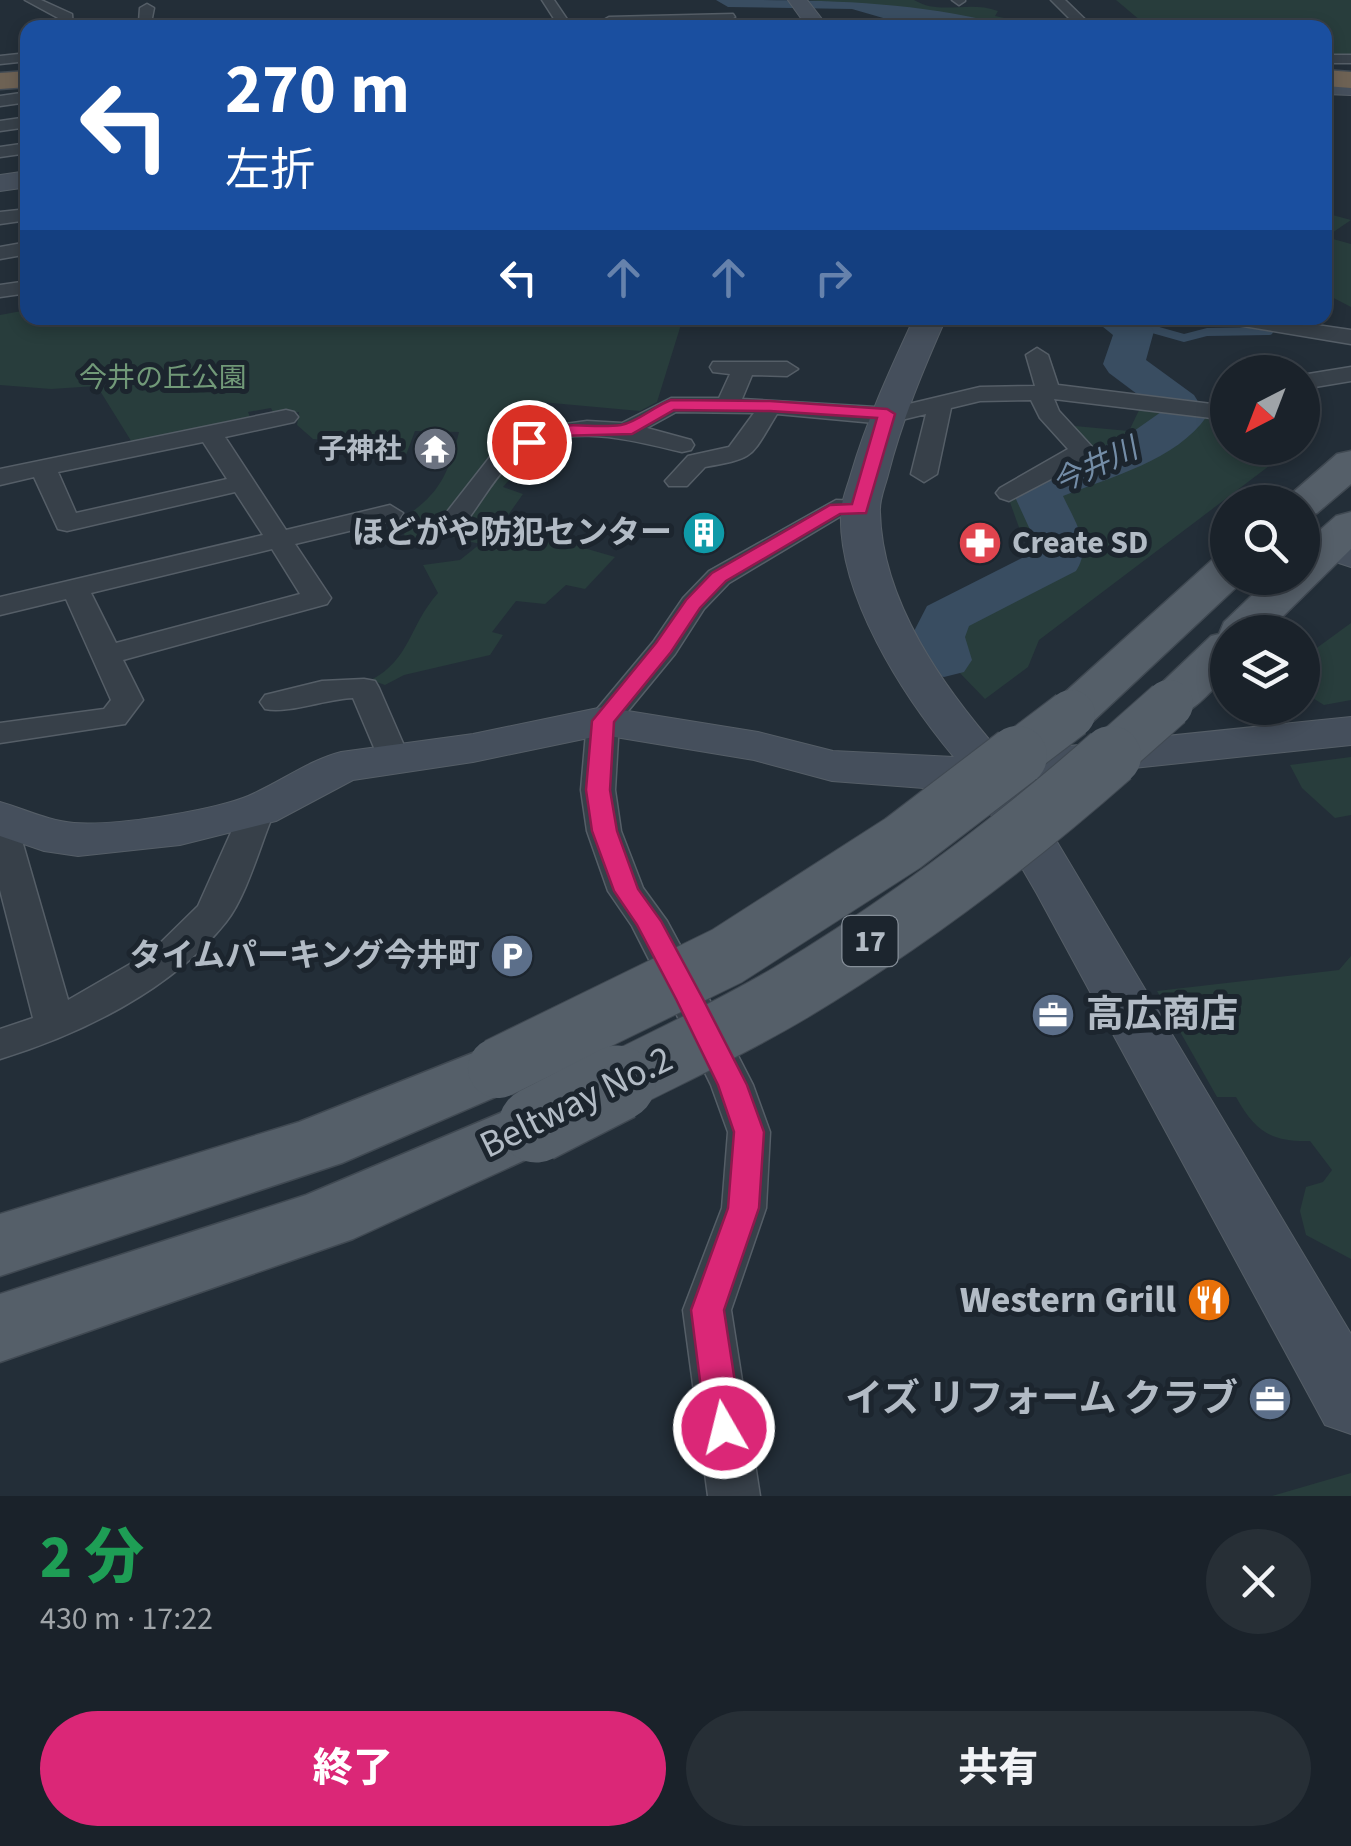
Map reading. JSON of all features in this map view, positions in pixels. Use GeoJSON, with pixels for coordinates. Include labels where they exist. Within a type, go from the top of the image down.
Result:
{"type":"FeatureCollection","features":[{"type":"Feature","properties":{"kind":"main road"},"geometry":{"type":"LineString","coordinates":[[1320,489],[1351,463]]}},
{"type":"Feature","properties":{"kind":"main road"},"geometry":{"type":"LineString","coordinates":[[1258,615],[1322,552]]}},
{"type":"Feature","properties":{"kind":"main road","name":"Beltway No.2"},"geometry":{"type":"LineString","coordinates":[[0,1328],[326,1218],[904,842],[1071,714],[1210,587]]}},
{"type":"Feature","properties":{"kind":"main road","name":"Beltway No.2"},"geometry":{"type":"LineString","coordinates":[[0,1245],[318,1144],[517,1097],[788,994],[925,906],[1020,836],[1210,664]]}},
{"type":"Feature","properties":{"kind":"street"},"geometry":{"type":"LineString","coordinates":[[32,0],[67,16],[67,20]]}},
{"type":"Feature","properties":{"kind":"street"},"geometry":{"type":"LineString","coordinates":[[1057,0],[1079,20]]}},
{"type":"Feature","properties":{"kind":"street"},"geometry":{"type":"LineString","coordinates":[[145,20],[147,8]]}},
{"type":"Feature","properties":{"kind":"street"},"geometry":{"type":"LineString","coordinates":[[609,20],[728,17]]}},
{"type":"Feature","properties":{"kind":"street"},"geometry":{"type":"LineString","coordinates":[[0,60],[17,78],[0,101]]}},
{"type":"Feature","properties":{"kind":"street"},"geometry":{"type":"LineString","coordinates":[[927,325],[886,415],[860,509],[866,559],[896,640],[948,721],[989,769],[1351,1401]]}},
{"type":"Feature","properties":{"kind":"street"},"geometry":{"type":"LineString","coordinates":[[1278,325],[1351,336]]}},
{"type":"Feature","properties":{"kind":"street"},"geometry":{"type":"LineString","coordinates":[[1009,492],[1033,474],[1080,454],[1082,449],[1048,413],[1037,355]]}},
{"type":"Feature","properties":{"kind":"street"},"geometry":{"type":"LineString","coordinates":[[728,406],[733,367],[787,370]]}},
{"type":"Feature","properties":{"kind":"street"},"geometry":{"type":"LineString","coordinates":[[1320,379],[1351,374]]}},
{"type":"Feature","properties":{"kind":"street"},"geometry":{"type":"LineString","coordinates":[[626,430],[671,405],[770,406],[886,415],[980,394],[1045,393],[1210,411]]}},
{"type":"Feature","properties":{"kind":"street"},"geometry":{"type":"LineString","coordinates":[[924,474],[940,404]]}},
{"type":"Feature","properties":{"kind":"street"},"geometry":{"type":"LineString","coordinates":[[678,481],[691,462],[738,452],[770,406]]}},
{"type":"Feature","properties":{"kind":"street"},"geometry":{"type":"LineString","coordinates":[[0,477],[286,417]]}},
{"type":"Feature","properties":{"kind":"street"},"geometry":{"type":"LineString","coordinates":[[456,517],[506,453],[552,432],[586,428],[626,430],[682,445]]}},
{"type":"Feature","properties":{"kind":"street"},"geometry":{"type":"LineString","coordinates":[[106,655],[317,598],[210,433]]}},
{"type":"Feature","properties":{"kind":"street"},"geometry":{"type":"LineString","coordinates":[[43,468],[68,523],[242,483]]}},
{"type":"Feature","properties":{"kind":"street"},"geometry":{"type":"LineString","coordinates":[[734,1496],[708,1310],[744,1208],[749,1132],[732,1085],[698,1016],[648,921],[626,891],[604,831],[598,790],[603,721],[664,648],[693,604],[719,577],[836,508],[860,509]]}},
{"type":"Feature","properties":{"kind":"street"},"geometry":{"type":"LineString","coordinates":[[0,606],[390,513]]}},
{"type":"Feature","properties":{"kind":"street"},"geometry":{"type":"LineString","coordinates":[[0,733],[114,717],[128,700],[75,588]]}},
{"type":"Feature","properties":{"kind":"street"},"geometry":{"type":"LineString","coordinates":[[276,702],[322,690],[364,688],[393,757]]}},
{"type":"Feature","properties":{"kind":"street"},"geometry":{"type":"LineString","coordinates":[[55,1026],[5,842],[11,822],[44,835],[78,840],[180,829],[258,810],[342,768],[393,757],[473,748],[603,721],[758,746],[832,766],[937,774],[1351,732]]}},
{"type":"Feature","properties":{"kind":"street"},"geometry":{"type":"LineString","coordinates":[[0,1044],[55,1026],[164,961],[214,913],[258,810]]}},
{"type":"Feature","properties":{"kind":"green space"},"geometry":{"type":"Polygon","coordinates":[[[808,0],[914,0],[934,7],[987,8],[998,11],[995,16],[1013,20],[911,20],[888,17],[856,5],[808,0]]]}},
{"type":"Feature","properties":{"kind":"green space"},"geometry":{"type":"Polygon","coordinates":[[[1116,0],[1351,0],[1351,58],[1332,58],[1332,20],[1140,20],[1116,0]]]}},
{"type":"Feature","properties":{"kind":"green space"},"geometry":{"type":"Polygon","coordinates":[[[1332,215],[1351,220],[1332,233],[1332,215]]]}},
{"type":"Feature","properties":{"kind":"green space"},"geometry":{"type":"Polygon","coordinates":[[[1332,239],[1351,244],[1351,307],[1332,297],[1332,239]]]}},
{"type":"Feature","properties":{"kind":"green space","name":"今井の丘公園"},"geometry":{"type":"Polygon","coordinates":[[[20,311],[20,325],[681,325],[657,402],[640,411],[541,402],[526,432],[545,439],[503,487],[523,494],[506,518],[541,526],[536,534],[615,557],[585,589],[566,585],[545,604],[516,601],[492,632],[503,635],[490,655],[404,675],[385,685],[371,680],[402,652],[438,593],[423,565],[460,560],[480,544],[431,532],[410,545],[397,522],[422,504],[439,485],[459,432],[415,431],[406,455],[395,455],[387,446],[313,439],[297,425],[299,412],[275,416],[271,408],[248,412],[251,419],[133,444],[97,386],[51,389],[0,385],[0,315],[20,311]]]}},
{"type":"Feature","properties":{"kind":"green space"},"geometry":{"type":"Polygon","coordinates":[[[1142,404],[1210,416],[1210,465],[1271,465],[1244,485],[1210,485],[1210,511],[1039,640],[1028,667],[985,699],[958,671],[940,621],[995,582],[1032,567],[1041,545],[1021,533],[1007,494],[1075,463],[1064,425],[1129,431],[1142,404]]]}},
{"type":"Feature","properties":{"kind":"green space"},"geometry":{"type":"Polygon","coordinates":[[[1351,623],[1351,700],[1320,703],[1320,646],[1351,623]]]}},
{"type":"Feature","properties":{"kind":"green space"},"geometry":{"type":"Polygon","coordinates":[[[1351,757],[1351,815],[1335,818],[1302,788],[1290,765],[1351,757]]]}},
{"type":"Feature","properties":{"kind":"green space"},"geometry":{"type":"Polygon","coordinates":[[[1351,956],[1351,1259],[1306,1235],[1300,1211],[1306,1187],[1323,1182],[1332,1170],[1310,1141],[1284,1139],[1265,1132],[1236,1097],[1217,1097],[1157,991],[1339,970],[1351,956]]]}},
{"type":"Feature","properties":{"kind":"green space"},"geometry":{"type":"Polygon","coordinates":[[[1351,1473],[1351,1496],[1272,1496],[1351,1473]]]}},
{"type":"Feature","properties":{"kind":"waterway","name":"今井川"},"geometry":{"type":"LineString","coordinates":[[728,0],[854,2],[897,15],[959,20]]}},
{"type":"Feature","properties":{"kind":"waterway","name":"今井川"},"geometry":{"type":"LineString","coordinates":[[944,660],[938,637],[946,617],[1058,560],[1057,534],[1039,497],[1042,488],[1140,448],[1185,416],[1179,404],[1124,364],[1134,331],[1124,325]]}},
{"type":"Feature","properties":{"kind":"waterway"},"geometry":{"type":"LineString","coordinates":[[1138,325],[1184,338],[1207,332],[1269,331]]}},
{"type":"Feature","properties":{"kind":"place","name":"子神社"},"geometry":{"type":"Point","coordinates":[435,449]}},
{"type":"Feature","properties":{"kind":"place","name":"ほどがや防犯センター"},"geometry":{"type":"Point","coordinates":[704,533]}},
{"type":"Feature","properties":{"kind":"place","name":"Create SD"},"geometry":{"type":"Point","coordinates":[980,543]}},
{"type":"Feature","properties":{"kind":"place","name":"タイムパーキング今井町"},"geometry":{"type":"Point","coordinates":[512,956]}},
{"type":"Feature","properties":{"kind":"place","name":"高広商店"},"geometry":{"type":"Point","coordinates":[1053,1015]}},
{"type":"Feature","properties":{"kind":"place","name":"Western Grill"},"geometry":{"type":"Point","coordinates":[1209,1300]}},
{"type":"Feature","properties":{"kind":"place","name":"イズ リフォーム クラブ"},"geometry":{"type":"Point","coordinates":[1270,1399]}},
{"type":"Feature","properties":{"kind":"route"},"geometry":{"type":"LineString","coordinates":[[529,442],[552,432],[586,428],[626,430],[671,405],[770,406],[887,414],[866,476],[860,509],[836,508],[719,577],[693,604],[664,648],[603,721],[598,790],[604,831],[626,891],[648,921],[689,999],[732,1085],[749,1132],[744,1208],[708,1310],[724,1428]]}}]}
